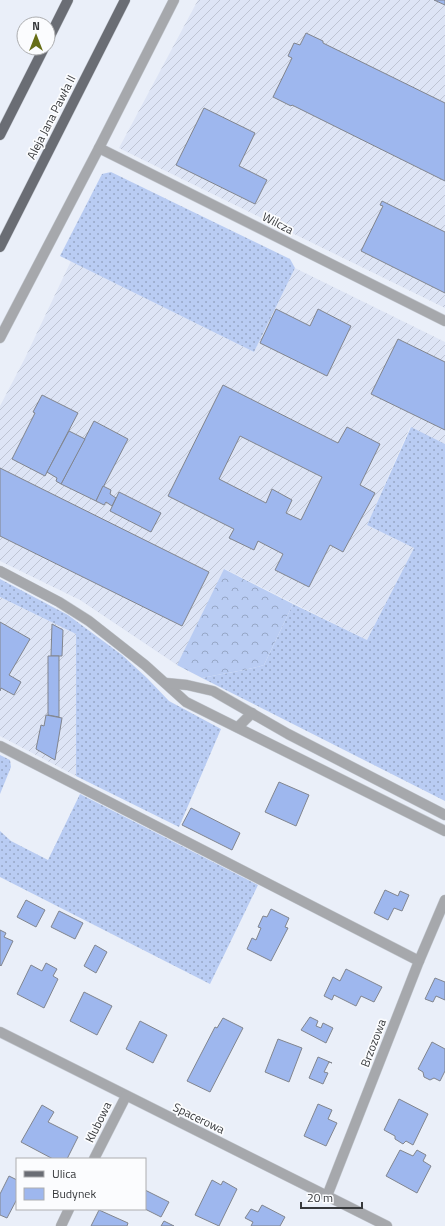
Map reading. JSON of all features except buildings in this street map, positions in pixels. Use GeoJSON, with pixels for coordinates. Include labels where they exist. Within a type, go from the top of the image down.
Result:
{"type":"FeatureCollection","features":[{"type":"Feature","properties":{"kind":"main road"},"geometry":{"type":"LineString","coordinates":[[56,24],[68,0]]}},
{"type":"Feature","properties":{"kind":"main road","name":"Aleja Jana Pawła II"},"geometry":{"type":"LineString","coordinates":[[0,247],[125,0]]}},
{"type":"Feature","properties":{"kind":"main road"},"geometry":{"type":"LineString","coordinates":[[0,135],[40,56]]}},
{"type":"Feature","properties":{"kind":"street"},"geometry":{"type":"LineString","coordinates":[[0,338],[174,0]]}},
{"type":"Feature","properties":{"kind":"street","name":"Wilcza"},"geometry":{"type":"LineString","coordinates":[[99,148],[445,321]]}},
{"type":"Feature","properties":{"kind":"street"},"geometry":{"type":"LineString","coordinates":[[0,570],[59,602],[89,621],[115,640],[186,702],[445,830]]}},
{"type":"Feature","properties":{"kind":"street"},"geometry":{"type":"LineString","coordinates":[[166,683],[214,691],[288,734],[445,816]]}},
{"type":"Feature","properties":{"kind":"street"},"geometry":{"type":"LineString","coordinates":[[238,727],[252,713]]}},
{"type":"Feature","properties":{"kind":"street"},"geometry":{"type":"LineString","coordinates":[[0,746],[419,961]]}},
{"type":"Feature","properties":{"kind":"street","name":"Brzozowa"},"geometry":{"type":"LineString","coordinates":[[327,1196],[419,961],[445,900]]}},
{"type":"Feature","properties":{"kind":"street","name":"Spacerowa"},"geometry":{"type":"LineString","coordinates":[[0,1032],[387,1226]]}},
{"type":"Feature","properties":{"kind":"street","name":"Klubowa"},"geometry":{"type":"LineString","coordinates":[[95,1158],[126,1096]]}},
{"type":"Feature","properties":{"kind":"street"},"geometry":{"type":"LineString","coordinates":[[61,1226],[69,1210]]}},
{"type":"Feature","properties":{"kind":"shaded area"},"geometry":{"type":"Polygon","coordinates":[[[198,0],[445,0],[445,308],[119,148],[198,0]]]}},
{"type":"Feature","properties":{"kind":"shaded area"},"geometry":{"type":"Polygon","coordinates":[[[71,261],[254,352],[295,268],[445,342],[445,444],[410,427],[367,525],[414,548],[367,640],[225,569],[177,665],[80,600],[0,561],[0,406],[25,358],[71,261]]]}},
{"type":"Feature","properties":{"kind":"shaded area"},"geometry":{"type":"Polygon","coordinates":[[[0,597],[76,634],[76,776],[0,736],[0,597]]]}},
{"type":"Feature","properties":{"kind":"green space"},"geometry":{"type":"Polygon","coordinates":[[[111,172],[290,259],[295,268],[254,352],[60,256],[102,174],[111,172]]]}},
{"type":"Feature","properties":{"kind":"green space"},"geometry":{"type":"Polygon","coordinates":[[[411,427],[445,444],[445,801],[202,678],[264,665],[293,604],[367,640],[414,548],[367,525],[411,427]]]}},
{"type":"Feature","properties":{"kind":"green space"},"geometry":{"type":"Polygon","coordinates":[[[224,569],[293,604],[264,665],[202,678],[177,665],[224,569]]]}},
{"type":"Feature","properties":{"kind":"green space"},"geometry":{"type":"Polygon","coordinates":[[[0,579],[68,615],[122,655],[169,701],[221,729],[179,827],[76,776],[76,634],[0,597],[0,579]]]}},
{"type":"Feature","properties":{"kind":"green space"},"geometry":{"type":"Polygon","coordinates":[[[0,755],[10,760],[11,767],[0,794],[0,755]]]}},
{"type":"Feature","properties":{"kind":"green space"},"geometry":{"type":"Polygon","coordinates":[[[80,794],[258,885],[210,984],[0,877],[0,831],[11,841],[48,860],[80,794]]]}}]}
